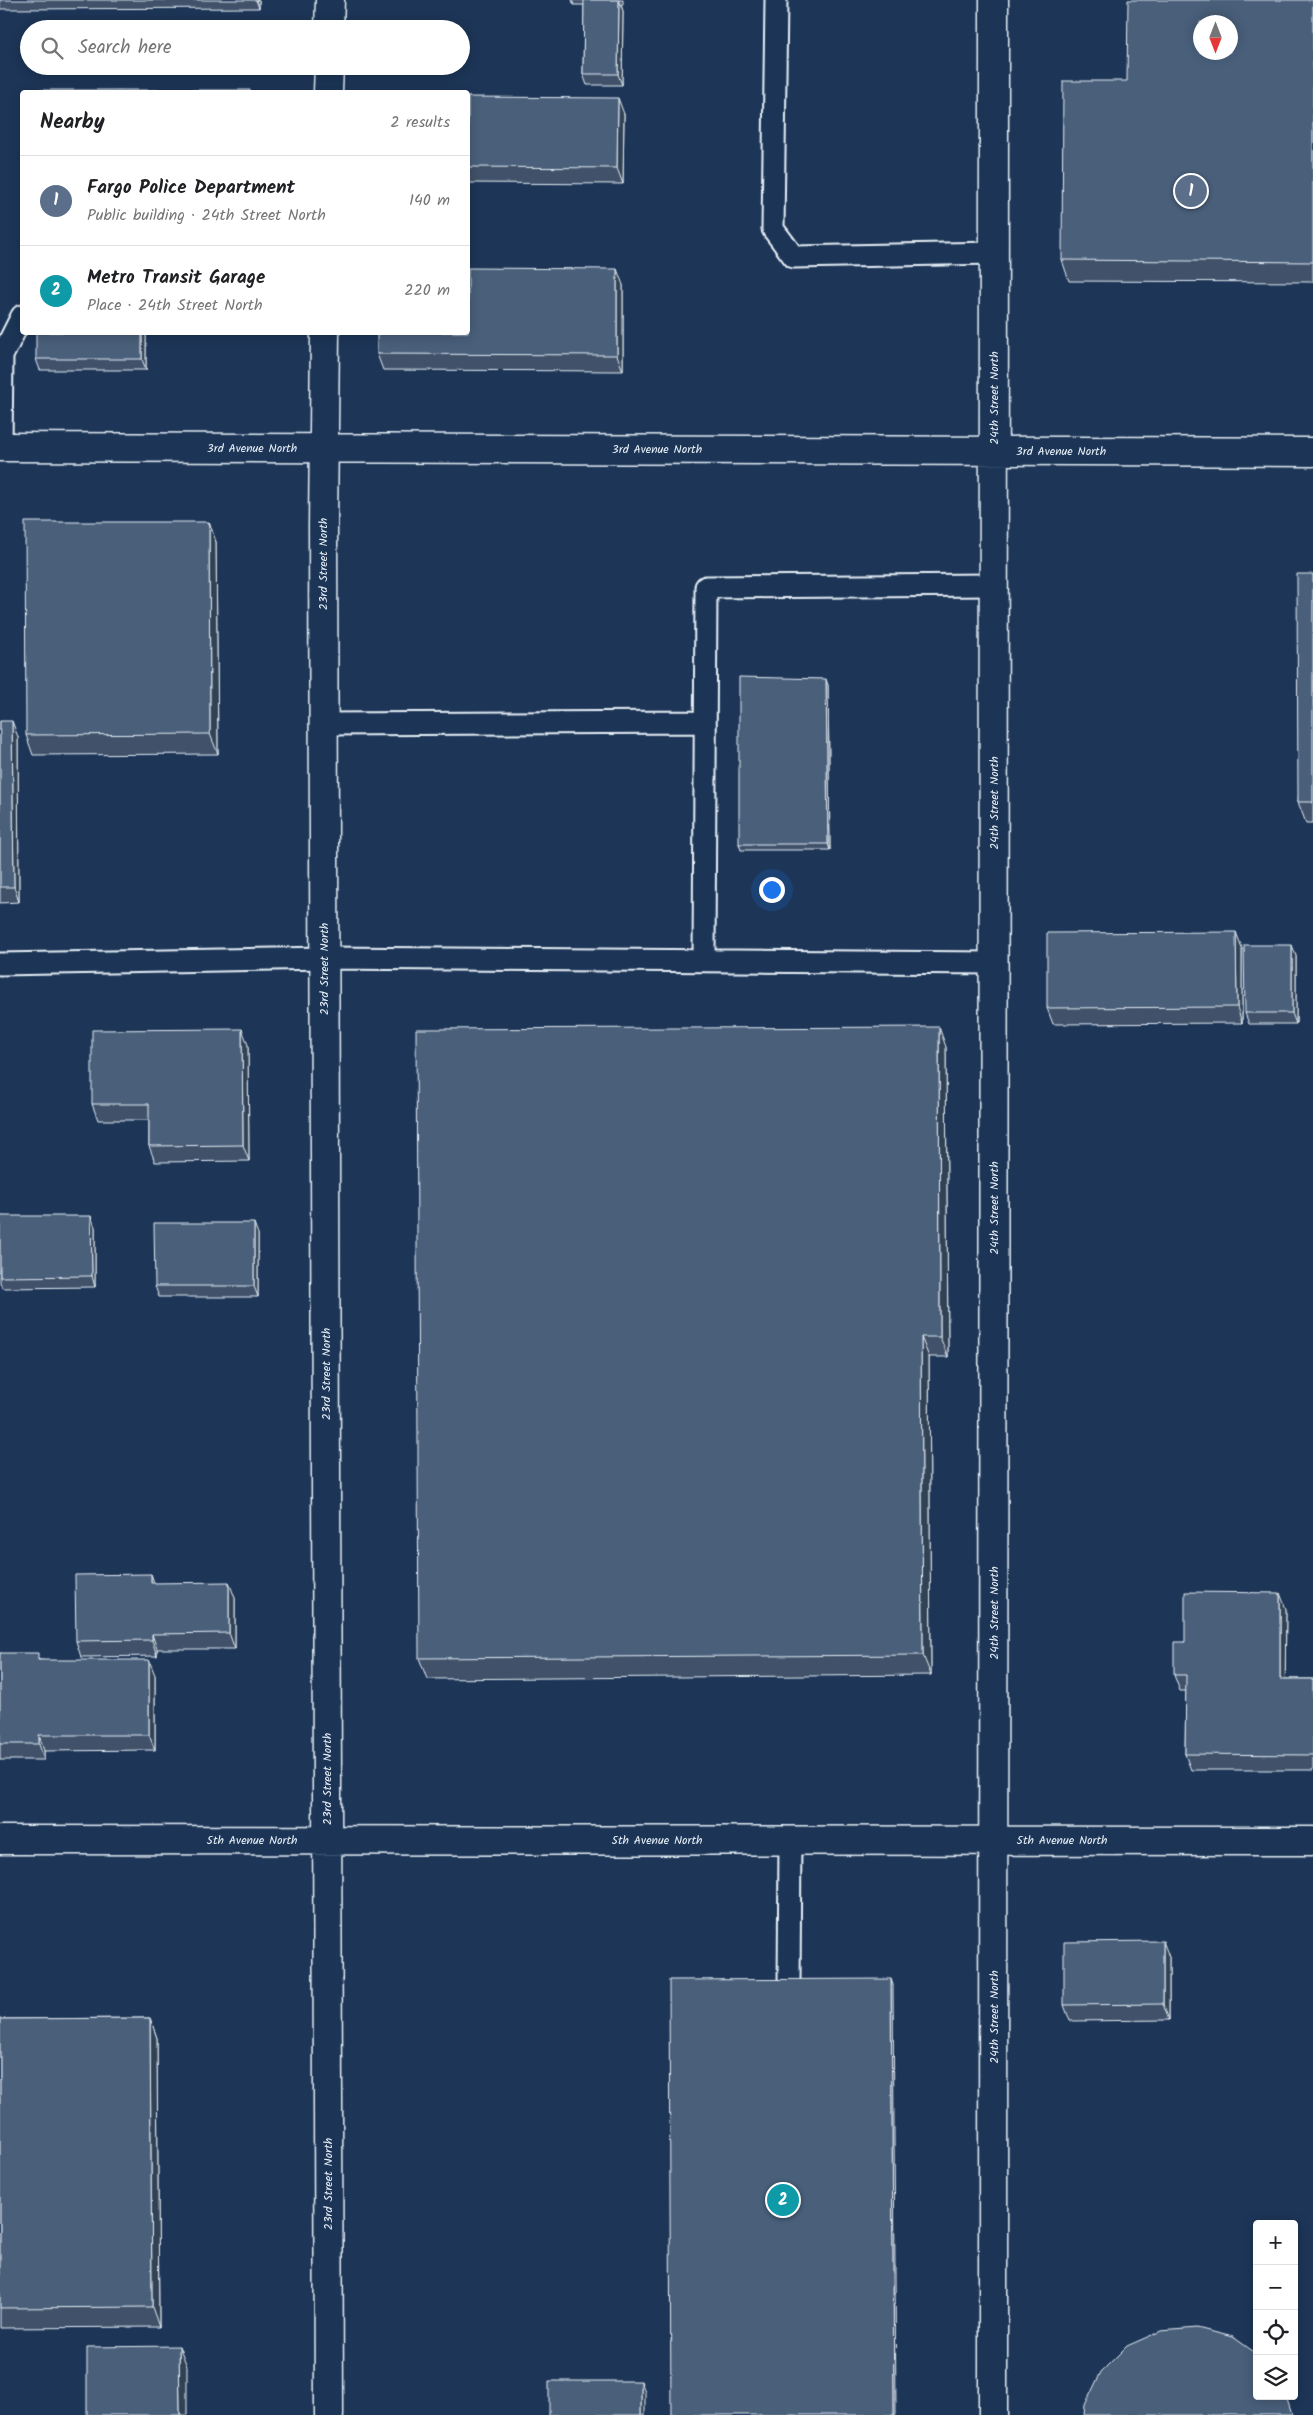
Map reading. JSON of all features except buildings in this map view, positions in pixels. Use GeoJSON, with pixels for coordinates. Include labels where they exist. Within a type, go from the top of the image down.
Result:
{"type":"FeatureCollection","features":[{"type":"Feature","properties":{"kind":"street"},"geometry":{"type":"LineString","coordinates":[[330,0],[330,20]]}},
{"type":"Feature","properties":{"kind":"street","name":"24th Street North"},"geometry":{"type":"LineString","coordinates":[[993,2415],[994,0]]}},
{"type":"Feature","properties":{"kind":"street"},"geometry":{"type":"LineString","coordinates":[[328,90],[329,75]]}},
{"type":"Feature","properties":{"kind":"street","name":"23rd Street North"},"geometry":{"type":"LineString","coordinates":[[325,335],[323,448],[328,2415]]}},
{"type":"Feature","properties":{"kind":"street","name":"3rd Avenue North"},"geometry":{"type":"LineString","coordinates":[[0,447],[1313,452]]}},
{"type":"Feature","properties":{"kind":"street","name":"5th Avenue North"},"geometry":{"type":"LineString","coordinates":[[0,1840],[1313,1841]]}},
{"type":"Feature","properties":{"kind":"lane"},"geometry":{"type":"LineString","coordinates":[[776,0],[773,229],[794,257],[994,253]]}},
{"type":"Feature","properties":{"kind":"lane"},"geometry":{"type":"LineString","coordinates":[[0,447],[2,356],[20,320]]}},
{"type":"Feature","properties":{"kind":"lane"},"geometry":{"type":"LineString","coordinates":[[704,960],[706,586],[994,585]]}},
{"type":"Feature","properties":{"kind":"lane"},"geometry":{"type":"LineString","coordinates":[[324,724],[705,722]]}},
{"type":"Feature","properties":{"kind":"lane"},"geometry":{"type":"LineString","coordinates":[[0,964],[324,958],[994,963]]}},
{"type":"Feature","properties":{"kind":"lane"},"geometry":{"type":"LineString","coordinates":[[789,1985],[790,1840]]}},
{"type":"Feature","properties":{"kind":"place","name":"Fargo Police Department"},"geometry":{"type":"Point","coordinates":[1191,191]}},
{"type":"Feature","properties":{"kind":"place","name":"Metro Transit Garage"},"geometry":{"type":"Point","coordinates":[783,2200]}}]}
